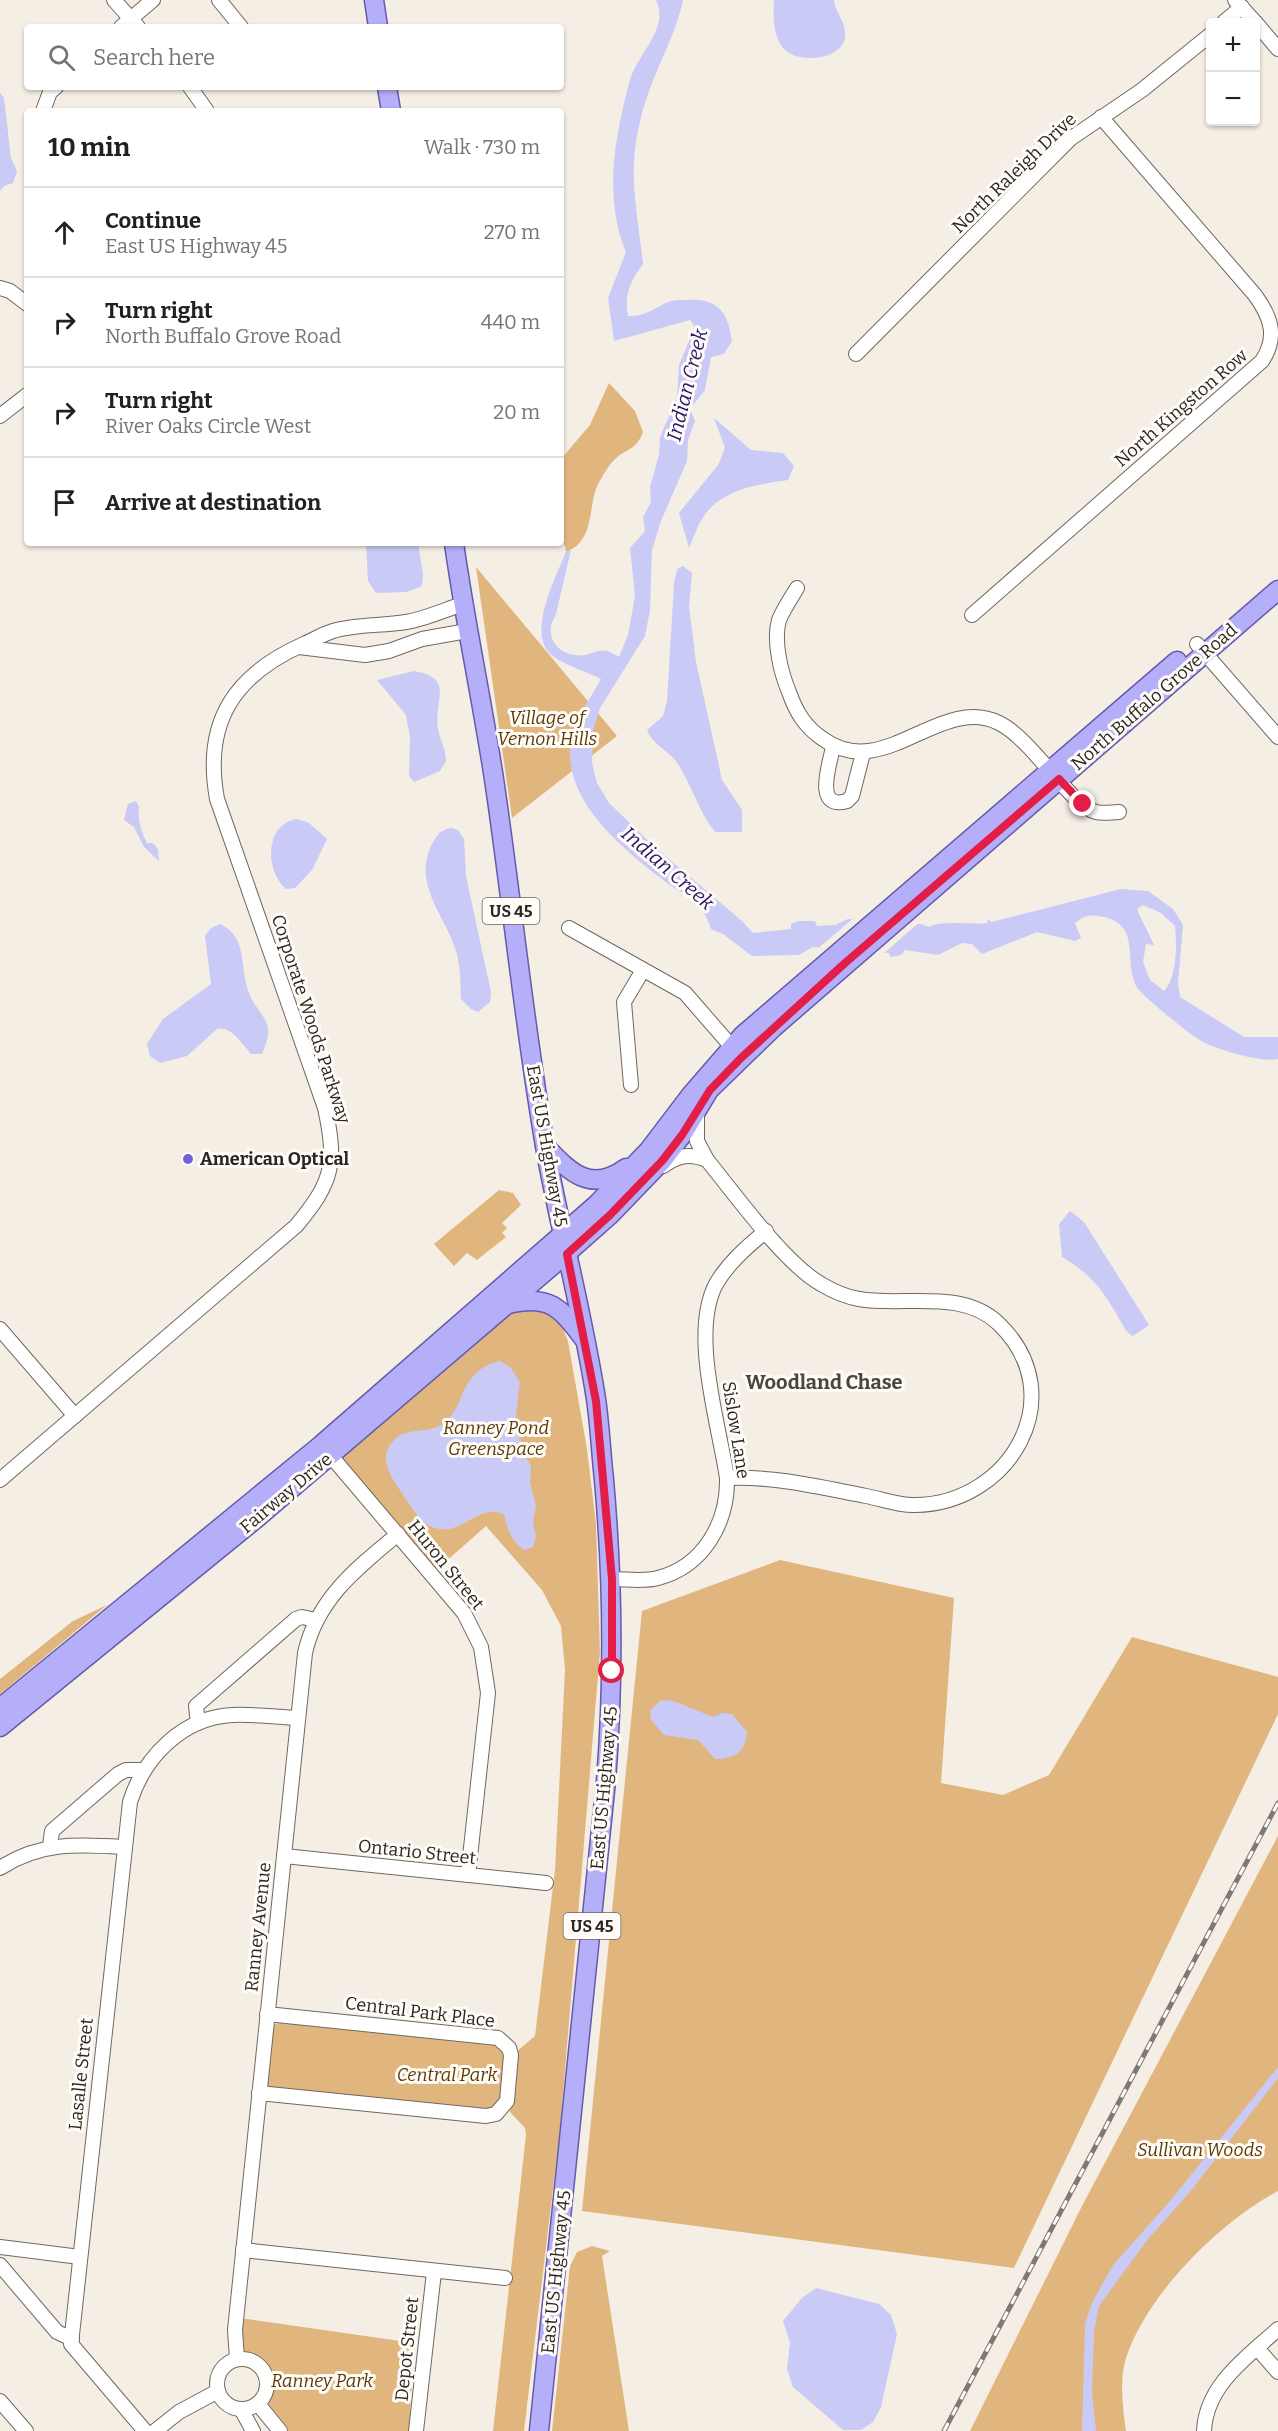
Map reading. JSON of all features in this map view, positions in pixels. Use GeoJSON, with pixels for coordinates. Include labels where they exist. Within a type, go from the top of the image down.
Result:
{"type":"FeatureCollection","features":[{"type":"Feature","properties":{"kind":"main road"},"geometry":{"type":"LineString","coordinates":[[374,0],[378,24]]}},
{"type":"Feature","properties":{"kind":"main road"},"geometry":{"type":"LineString","coordinates":[[387,90],[390,108]]}},
{"type":"Feature","properties":{"kind":"main road","name":"East US Highway 45"},"geometry":{"type":"LineString","coordinates":[[454,546],[467,632],[494,778],[528,1040],[545,1146],[596,1401],[612,1579],[612,1717],[539,2431]]}},
{"type":"Feature","properties":{"kind":"main road","name":"North Buffalo Grove Road"},"geometry":{"type":"LineString","coordinates":[[563,1235],[602,1199],[649,1150],[737,1052],[840,958],[1201,648],[1278,577]]}},
{"type":"Feature","properties":{"kind":"main road","name":"North Buffalo Grove Road"},"geometry":{"type":"LineString","coordinates":[[1201,648],[1278,590]]}},
{"type":"Feature","properties":{"kind":"main road","name":"North Buffalo Grove Road"},"geometry":{"type":"LineString","coordinates":[[567,1254],[623,1202],[662,1161],[682,1135],[699,1104],[737,1052]]}},
{"type":"Feature","properties":{"kind":"main road"},"geometry":{"type":"LineString","coordinates":[[545,1146],[568,1170],[583,1179],[603,1179],[623,1170],[649,1150]]}},
{"type":"Feature","properties":{"kind":"main road","name":"Fairway Drive"},"geometry":{"type":"LineString","coordinates":[[0,1727],[258,1517],[325,1450],[563,1235]]}},
{"type":"Feature","properties":{"kind":"main road","name":"Fairway Drive"},"geometry":{"type":"LineString","coordinates":[[0,1708],[567,1254]]}},
{"type":"Feature","properties":{"kind":"main road"},"geometry":{"type":"LineString","coordinates":[[506,1305],[525,1300],[546,1302],[567,1318],[586,1342]]}},
{"type":"Feature","properties":{"kind":"street"},"geometry":{"type":"LineString","coordinates":[[114,0],[130,24],[153,0]]}},
{"type":"Feature","properties":{"kind":"street"},"geometry":{"type":"LineString","coordinates":[[219,0],[239,24]]}},
{"type":"Feature","properties":{"kind":"street"},"geometry":{"type":"LineString","coordinates":[[1227,18],[1238,4],[1251,18]]}},
{"type":"Feature","properties":{"kind":"street"},"geometry":{"type":"LineString","coordinates":[[1260,29],[1278,49]]}},
{"type":"Feature","properties":{"kind":"street","name":"North Raleigh Drive"},"geometry":{"type":"LineString","coordinates":[[856,354],[1070,139],[1158,78],[1206,38]]}},
{"type":"Feature","properties":{"kind":"street"},"geometry":{"type":"LineString","coordinates":[[44,108],[52,90]]}},
{"type":"Feature","properties":{"kind":"street"},"geometry":{"type":"LineString","coordinates":[[194,90],[205,108]]}},
{"type":"Feature","properties":{"kind":"street","name":"North Kingston Row"},"geometry":{"type":"LineString","coordinates":[[972,615],[1262,361],[1275,335],[1268,314],[1255,295],[1101,117]]}},
{"type":"Feature","properties":{"kind":"street"},"geometry":{"type":"LineString","coordinates":[[0,288],[10,291],[24,302]]}},
{"type":"Feature","properties":{"kind":"street"},"geometry":{"type":"LineString","coordinates":[[0,416],[24,397]]}},
{"type":"Feature","properties":{"kind":"street"},"geometry":{"type":"LineString","coordinates":[[797,588],[779,620],[778,635],[785,683],[796,710],[811,731],[833,747],[863,753],[894,744],[949,721],[972,716],[999,723],[1028,744],[1054,775],[1083,804],[1095,812],[1119,812]]}},
{"type":"Feature","properties":{"kind":"street","name":"Corporate Woods Parkway"},"geometry":{"type":"LineString","coordinates":[[0,1480],[296,1226],[318,1201],[329,1172],[332,1139],[325,1108],[217,799],[214,780],[214,747],[219,726],[235,694],[256,671],[276,657],[334,631],[408,622],[463,604]]}},
{"type":"Feature","properties":{"kind":"street"},"geometry":{"type":"LineString","coordinates":[[297,647],[365,655],[389,651],[422,639],[467,632]]}},
{"type":"Feature","properties":{"kind":"street"},"geometry":{"type":"LineString","coordinates":[[1201,648],[1278,737]]}},
{"type":"Feature","properties":{"kind":"street"},"geometry":{"type":"LineString","coordinates":[[833,747],[824,786],[829,798],[834,801],[847,801],[852,796],[863,753]]}},
{"type":"Feature","properties":{"kind":"street"},"geometry":{"type":"LineString","coordinates":[[569,928],[695,1002],[737,1052]]}},
{"type":"Feature","properties":{"kind":"street"},"geometry":{"type":"LineString","coordinates":[[631,1085],[624,1002],[643,970]]}},
{"type":"Feature","properties":{"kind":"street"},"geometry":{"type":"LineString","coordinates":[[699,1104],[696,1122],[697,1141],[707,1160],[766,1231],[820,1284],[858,1299],[951,1302],[997,1322],[1016,1343],[1030,1378],[1032,1395],[1028,1430],[1016,1454],[995,1475],[949,1501],[914,1506],[789,1480],[727,1478]]}},
{"type":"Feature","properties":{"kind":"street"},"geometry":{"type":"LineString","coordinates":[[623,1202],[631,1201],[639,1195],[663,1166],[674,1158],[686,1155],[707,1160]]}},
{"type":"Feature","properties":{"kind":"street","name":"Sislow Lane"},"geometry":{"type":"LineString","coordinates":[[612,1579],[659,1578],[677,1570],[692,1560],[713,1537],[722,1518],[727,1493],[727,1478],[705,1345],[705,1315],[716,1285],[733,1261],[766,1231]]}},
{"type":"Feature","properties":{"kind":"street"},"geometry":{"type":"LineString","coordinates":[[0,1329],[75,1416]]}},
{"type":"Feature","properties":{"kind":"street","name":"Huron Street"},"geometry":{"type":"LineString","coordinates":[[325,1450],[464,1612],[481,1647],[488,1693],[468,1875]]}},
{"type":"Feature","properties":{"kind":"street","name":"Ranney Avenue"},"geometry":{"type":"LineString","coordinates":[[237,2359],[235,2330],[305,1653],[316,1620],[340,1584],[398,1534]]}},
{"type":"Feature","properties":{"kind":"street"},"geometry":{"type":"LineString","coordinates":[[198,1723],[196,1706],[204,1698],[296,1619],[302,1617],[316,1620]]}},
{"type":"Feature","properties":{"kind":"street","name":"Lasalle Street"},"geometry":{"type":"LineString","coordinates":[[72,2338],[123,1847],[130,1802],[143,1770],[177,1734],[198,1723],[232,1714],[298,1718]]}},
{"type":"Feature","properties":{"kind":"street"},"geometry":{"type":"LineString","coordinates":[[50,1846],[52,1831],[118,1774],[126,1770],[143,1770]]}},
{"type":"Feature","properties":{"kind":"street"},"geometry":{"type":"LineString","coordinates":[[0,1868],[28,1853],[50,1846],[123,1847]]}},
{"type":"Feature","properties":{"kind":"street","name":"Ontario Street"},"geometry":{"type":"LineString","coordinates":[[284,1856],[546,1883]]}},
{"type":"Feature","properties":{"kind":"street","name":"Central Park Place"},"geometry":{"type":"LineString","coordinates":[[259,2093],[486,2116],[496,2114],[507,2101],[511,2055],[509,2048],[498,2038],[267,2014]]}},
{"type":"Feature","properties":{"kind":"street"},"geometry":{"type":"LineString","coordinates":[[0,2247],[80,2257]]}},
{"type":"Feature","properties":{"kind":"street"},"geometry":{"type":"LineString","coordinates":[[243,2250],[505,2278]]}},
{"type":"Feature","properties":{"kind":"street"},"geometry":{"type":"LineString","coordinates":[[0,2265],[57,2332],[72,2338],[71,2344],[78,2354],[145,2431]]}},
{"type":"Feature","properties":{"kind":"street","name":"Depot Street"},"geometry":{"type":"LineString","coordinates":[[416,2431],[434,2272]]}},
{"type":"Feature","properties":{"kind":"street"},"geometry":{"type":"LineString","coordinates":[[1204,2431],[1209,2405],[1220,2386],[1232,2370],[1278,2329]]}},
{"type":"Feature","properties":{"kind":"street"},"geometry":{"type":"LineString","coordinates":[[1257,2348],[1278,2372]]}},
{"type":"Feature","properties":{"kind":"street"},"geometry":{"type":"LineString","coordinates":[[241,2409],[258,2404],[267,2387],[266,2378],[255,2363],[237,2359],[223,2367],[218,2375],[218,2391],[223,2400],[241,2409],[253,2431]]}},
{"type":"Feature","properties":{"kind":"street"},"geometry":{"type":"LineString","coordinates":[[155,2431],[179,2412],[218,2391]]}},
{"type":"Feature","properties":{"kind":"street"},"geometry":{"type":"LineString","coordinates":[[0,2401],[26,2431]]}},
{"type":"Feature","properties":{"kind":"street"},"geometry":{"type":"LineString","coordinates":[[258,2404],[280,2431]]}},
{"type":"Feature","properties":{"kind":"green space"},"geometry":{"type":"Polygon","coordinates":[[[609,383],[635,411],[643,432],[637,443],[618,456],[605,472],[598,484],[582,540],[576,547],[566,552],[564,543],[564,455],[590,425],[609,383]]]}},
{"type":"Feature","properties":{"kind":"green space","name":"Village of Vernon Hills"},"geometry":{"type":"Polygon","coordinates":[[[476,567],[617,736],[512,818],[476,567]]]}},
{"type":"Feature","properties":{"kind":"green space"},"geometry":{"type":"Polygon","coordinates":[[[499,1190],[513,1193],[521,1205],[502,1223],[507,1228],[502,1233],[506,1237],[477,1260],[467,1253],[454,1266],[434,1244],[499,1190]]]}},
{"type":"Feature","properties":{"kind":"green space","name":"Ranney Pond Greenspace"},"geometry":{"type":"Polygon","coordinates":[[[534,1308],[549,1312],[561,1324],[568,1341],[587,1449],[596,1524],[600,1652],[560,2130],[524,2431],[493,2431],[526,2135],[525,2128],[510,2112],[516,2052],[535,2036],[555,1870],[565,1670],[561,1626],[542,1590],[486,1526],[435,1571],[345,1466],[342,1458],[344,1449],[513,1311],[534,1308]]]}},
{"type":"Feature","properties":{"kind":"green space"},"geometry":{"type":"Polygon","coordinates":[[[780,1560],[954,1598],[941,1783],[1003,1795],[1049,1775],[1132,1637],[1278,1677],[1278,1714],[1014,2268],[582,2211],[642,1611],[780,1560]]]}},
{"type":"Feature","properties":{"kind":"green space"},"geometry":{"type":"Polygon","coordinates":[[[107,1605],[0,1694],[0,1679],[73,1621],[107,1605]]]}},
{"type":"Feature","properties":{"kind":"green space","name":"Sullivan Woods"},"geometry":{"type":"Polygon","coordinates":[[[1278,1836],[1278,2191],[1256,2204],[1210,2241],[1188,2262],[1150,2309],[1136,2334],[1124,2367],[1122,2394],[1126,2431],[970,2431],[1082,2206],[1278,1836]]]}},
{"type":"Feature","properties":{"kind":"green space","name":"Central Park"},"geometry":{"type":"Polygon","coordinates":[[[275,2024],[495,2045],[502,2050],[504,2055],[501,2103],[492,2112],[272,2090],[267,2086],[273,2031],[275,2024]]]}},
{"type":"Feature","properties":{"kind":"green space"},"geometry":{"type":"Polygon","coordinates":[[[592,2246],[610,2251],[602,2256],[629,2431],[552,2431],[570,2266],[577,2252],[592,2246]]]}},
{"type":"Feature","properties":{"kind":"green space","name":"Ranney Park"},"geometry":{"type":"Polygon","coordinates":[[[240,2318],[414,2343],[409,2431],[283,2431],[267,2407],[269,2377],[267,2371],[259,2361],[241,2352],[240,2318]]]}},
{"type":"Feature","properties":{"kind":"water","name":"Indian Creek"},"geometry":{"type":"Polygon","coordinates":[[[656,0],[683,0],[676,25],[646,100],[636,144],[635,201],[643,264],[629,289],[628,316],[644,314],[672,301],[706,301],[719,308],[724,314],[732,341],[724,354],[711,357],[705,390],[690,409],[695,421],[688,440],[687,461],[661,521],[652,550],[650,610],[645,636],[600,708],[593,731],[592,763],[597,783],[609,803],[656,848],[753,933],[791,929],[791,924],[799,921],[815,921],[817,926],[835,925],[848,919],[921,924],[929,927],[940,924],[987,923],[988,919],[991,922],[1121,889],[1148,891],[1173,909],[1183,925],[1178,983],[1180,997],[1244,1037],[1278,1037],[1278,1059],[1250,1057],[1215,1047],[1198,1039],[1176,1023],[1138,989],[1131,968],[1128,937],[1124,929],[1116,922],[1100,916],[1092,915],[1075,923],[1081,938],[1075,941],[1037,932],[982,954],[972,944],[962,943],[938,955],[905,950],[901,955],[891,957],[889,953],[813,947],[799,955],[752,956],[723,934],[711,929],[697,903],[628,852],[611,836],[583,799],[574,779],[570,758],[572,736],[581,714],[601,679],[559,660],[545,648],[542,622],[545,606],[566,552],[571,550],[556,614],[551,625],[554,642],[560,649],[570,654],[582,655],[606,651],[619,657],[628,635],[635,596],[630,548],[645,531],[643,517],[651,502],[650,487],[659,455],[660,437],[677,398],[679,365],[695,327],[690,320],[614,341],[608,298],[626,252],[619,231],[613,188],[616,144],[630,80],[656,30],[659,10],[656,0]],[[1143,905],[1138,908],[1154,945],[1146,944],[1143,962],[1150,980],[1164,991],[1174,969],[1176,933],[1175,926],[1161,913],[1143,905]]]}},
{"type":"Feature","properties":{"kind":"water"},"geometry":{"type":"Polygon","coordinates":[[[774,0],[834,0],[845,31],[844,41],[831,54],[822,57],[800,57],[791,54],[780,44],[776,32],[774,0]]]}},
{"type":"Feature","properties":{"kind":"water"},"geometry":{"type":"Polygon","coordinates":[[[0,93],[4,98],[11,158],[17,171],[13,183],[4,186],[0,191],[0,93]]]}},
{"type":"Feature","properties":{"kind":"water"},"geometry":{"type":"Polygon","coordinates":[[[714,418],[751,450],[783,453],[794,466],[788,480],[743,489],[714,505],[701,521],[689,548],[679,513],[718,465],[725,448],[714,418]]]}},
{"type":"Feature","properties":{"kind":"water"},"geometry":{"type":"Polygon","coordinates":[[[366,546],[418,546],[423,574],[422,586],[407,592],[376,593],[368,581],[366,546]]]}},
{"type":"Feature","properties":{"kind":"water"},"geometry":{"type":"Polygon","coordinates":[[[683,566],[692,573],[689,607],[696,662],[722,780],[742,810],[742,832],[715,832],[676,761],[652,739],[647,730],[663,716],[667,701],[674,584],[677,569],[683,566]]]}},
{"type":"Feature","properties":{"kind":"water"},"geometry":{"type":"Polygon","coordinates":[[[414,671],[427,674],[439,685],[437,719],[446,761],[440,771],[414,782],[409,776],[410,737],[406,715],[377,680],[414,671]]]}},
{"type":"Feature","properties":{"kind":"water"},"geometry":{"type":"Polygon","coordinates":[[[136,801],[143,835],[147,843],[153,843],[158,849],[159,861],[144,847],[134,827],[124,820],[128,804],[136,801]]]}},
{"type":"Feature","properties":{"kind":"water"},"geometry":{"type":"Polygon","coordinates":[[[297,819],[309,823],[327,839],[312,870],[295,888],[286,889],[274,871],[271,849],[278,830],[286,823],[297,819]]]}},
{"type":"Feature","properties":{"kind":"water"},"geometry":{"type":"Polygon","coordinates":[[[452,828],[458,830],[464,839],[466,876],[491,992],[490,1002],[478,1012],[471,1009],[461,999],[457,954],[432,898],[426,872],[427,858],[432,844],[442,831],[452,828]]]}},
{"type":"Feature","properties":{"kind":"water"},"geometry":{"type":"Polygon","coordinates":[[[220,924],[229,929],[239,944],[248,990],[267,1026],[267,1038],[262,1054],[251,1054],[232,1033],[217,1029],[187,1056],[160,1063],[150,1056],[147,1044],[163,1019],[211,984],[205,936],[211,928],[220,924]]]}},
{"type":"Feature","properties":{"kind":"water"},"geometry":{"type":"Polygon","coordinates":[[[1070,1211],[1084,1222],[1149,1325],[1133,1336],[1127,1332],[1093,1281],[1062,1257],[1059,1224],[1070,1211]]]}},
{"type":"Feature","properties":{"kind":"water"},"geometry":{"type":"Polygon","coordinates":[[[500,1361],[510,1367],[520,1382],[515,1423],[525,1456],[531,1466],[530,1482],[536,1506],[533,1522],[536,1537],[533,1547],[524,1550],[516,1543],[504,1515],[496,1512],[488,1512],[449,1529],[440,1529],[427,1524],[417,1516],[394,1481],[386,1460],[389,1447],[398,1436],[432,1429],[447,1421],[475,1374],[485,1366],[500,1361]]]}},
{"type":"Feature","properties":{"kind":"water"},"geometry":{"type":"Polygon","coordinates":[[[671,1700],[713,1717],[722,1713],[732,1714],[747,1732],[741,1750],[728,1758],[715,1759],[698,1740],[664,1735],[651,1720],[650,1711],[660,1701],[671,1700]]]}},
{"type":"Feature","properties":{"kind":"water"},"geometry":{"type":"Polygon","coordinates":[[[1278,2067],[1278,2078],[1190,2192],[1148,2239],[1099,2306],[1094,2332],[1092,2393],[1096,2431],[1082,2431],[1085,2324],[1092,2303],[1113,2265],[1170,2201],[1278,2067]]]}},
{"type":"Feature","properties":{"kind":"water"},"geometry":{"type":"Polygon","coordinates":[[[816,2288],[879,2304],[891,2315],[897,2334],[881,2407],[873,2422],[861,2430],[843,2430],[793,2387],[787,2369],[790,2343],[783,2321],[802,2298],[816,2288]]]}},
{"type":"Feature","properties":{"kind":"pier"},"geometry":{"type":"Polygon","coordinates":[[[855,917],[921,921],[882,955],[816,950],[855,917]]]}},
{"type":"Feature","properties":{"kind":"railway"},"geometry":{"type":"LineString","coordinates":[[944,2431],[1278,1803]]}},
{"type":"Feature","properties":{"kind":"place","name":"American Optical"},"geometry":{"type":"Point","coordinates":[188,1159]}},
{"type":"Feature","properties":{"kind":"district","name":"Woodland Chase"},"geometry":{"type":"Point","coordinates":[824,1382]}},
{"type":"Feature","properties":{"kind":"route"},"geometry":{"type":"LineString","coordinates":[[612,1671],[612,1579],[596,1401],[573,1272],[567,1254],[610,1215],[662,1161],[682,1135],[699,1104],[710,1090],[741,1058],[845,963],[1059,779],[1083,804]]}}]}
